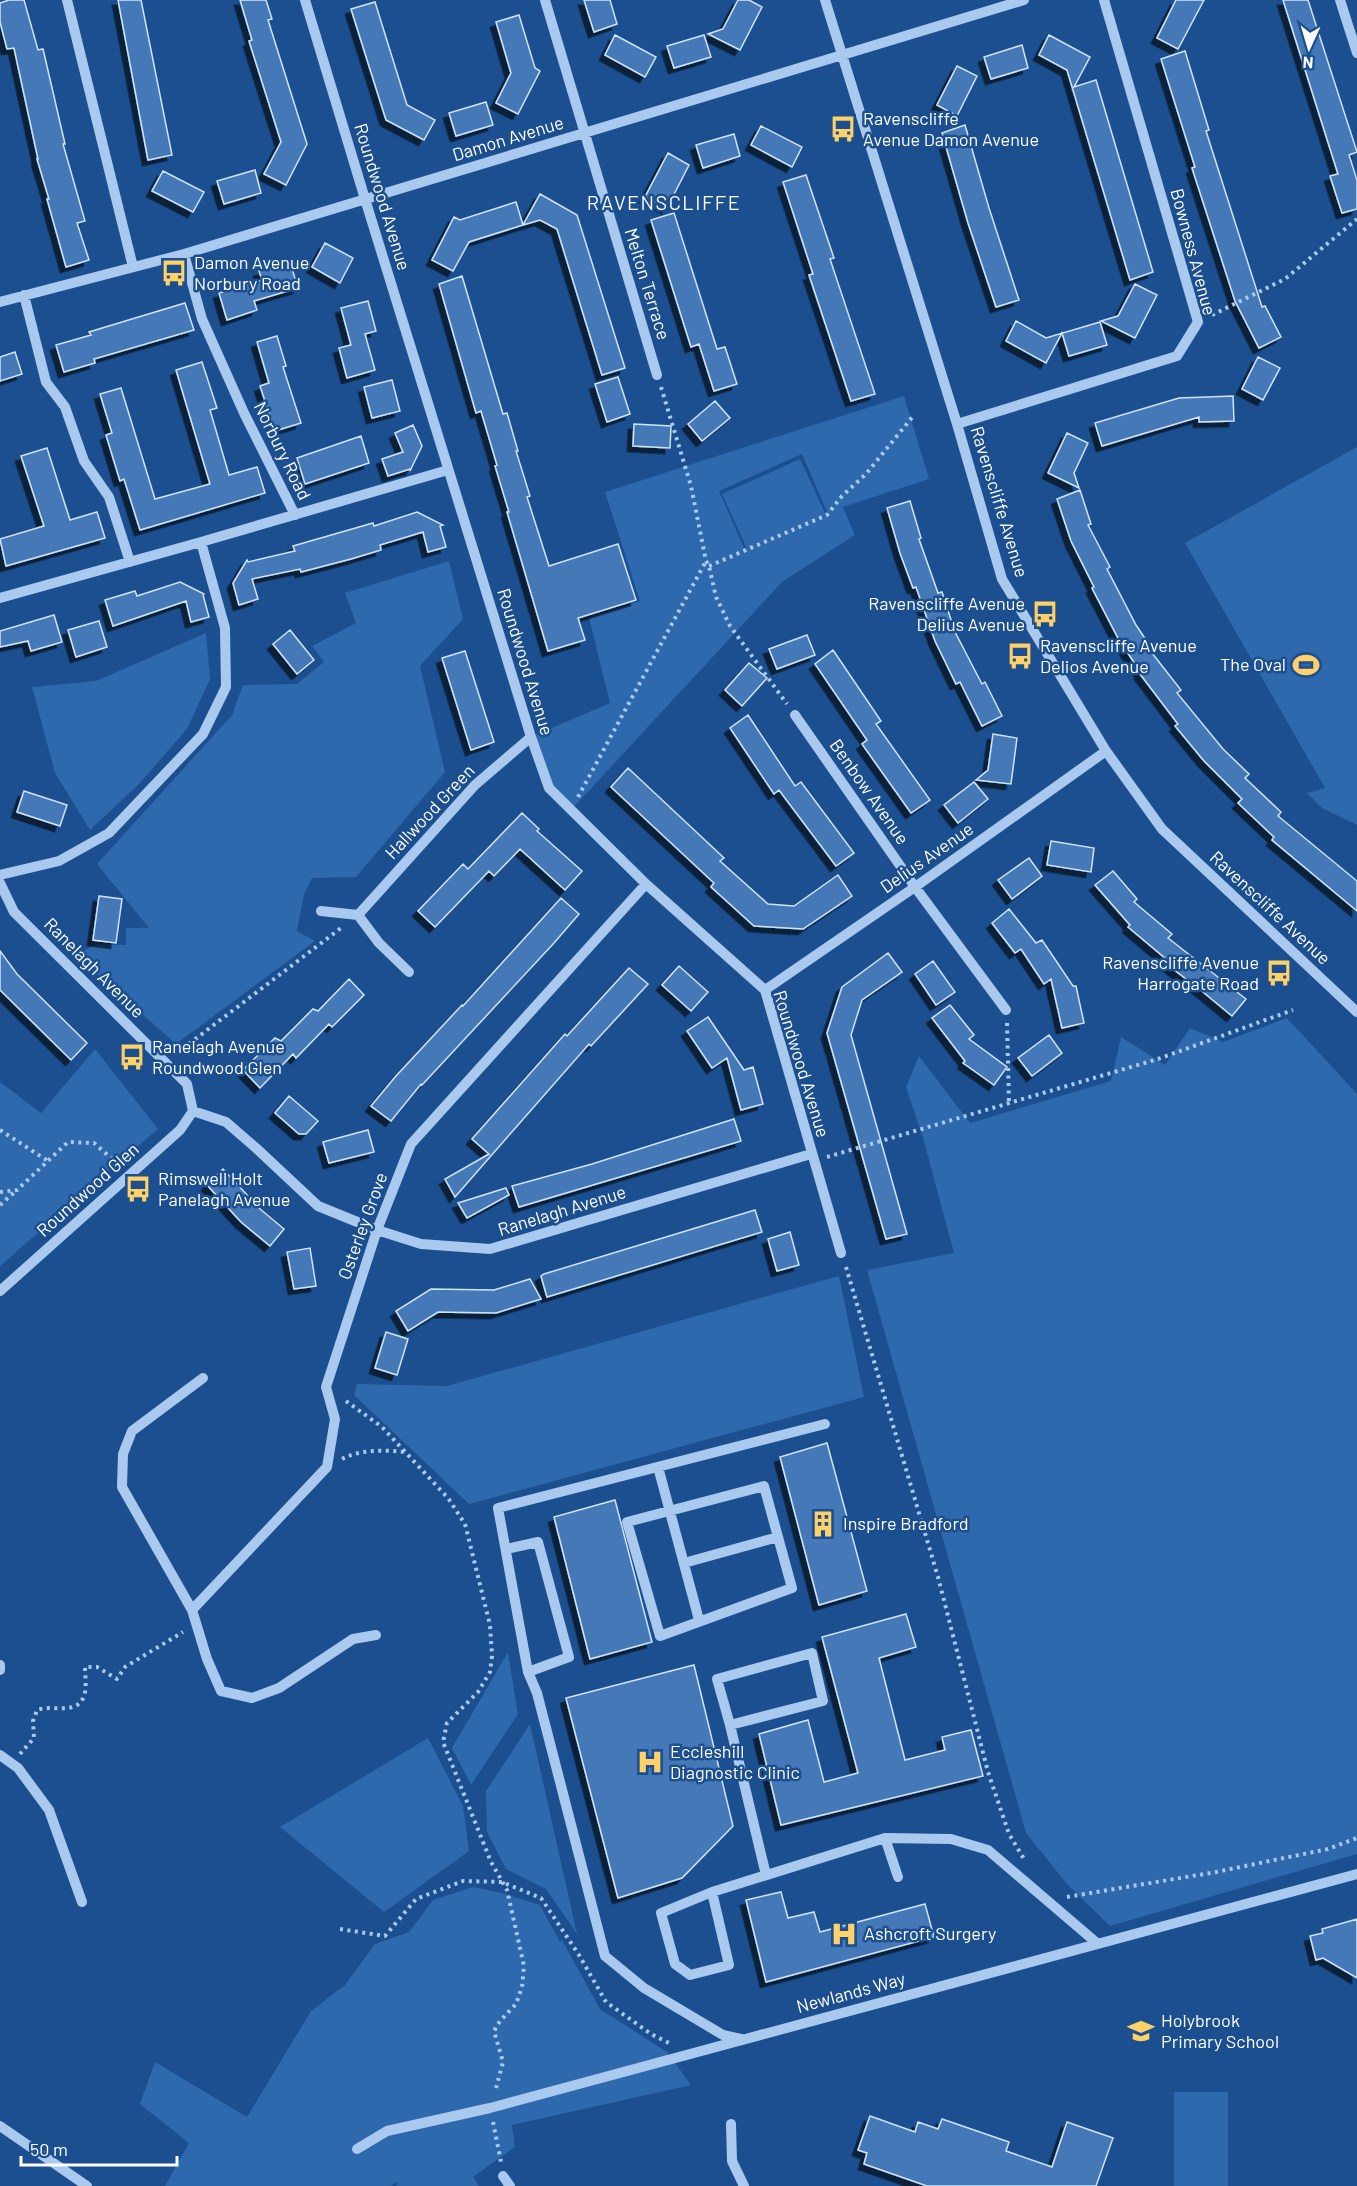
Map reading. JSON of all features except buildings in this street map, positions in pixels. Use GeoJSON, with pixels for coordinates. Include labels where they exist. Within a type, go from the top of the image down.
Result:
{"type":"FeatureCollection","features":[{"type":"Feature","properties":{"kind":"street"},"geometry":{"type":"LineString","coordinates":[[67,0],[133,267]]}},
{"type":"Feature","properties":{"kind":"street","name":"Roundwood Avenue"},"geometry":{"type":"LineString","coordinates":[[305,0],[448,470],[549,788],[646,884],[765,990],[841,1253]]}},
{"type":"Feature","properties":{"kind":"street","name":"Melton Terrace"},"geometry":{"type":"LineString","coordinates":[[545,0],[657,375]]}},
{"type":"Feature","properties":{"kind":"street","name":"Ravenscliffe Avenue"},"geometry":{"type":"LineString","coordinates":[[825,0],[957,424],[1002,579],[1107,751],[1162,829],[1357,1012]]}},
{"type":"Feature","properties":{"kind":"street","name":"Damon Avenue"},"geometry":{"type":"LineString","coordinates":[[0,302],[184,254],[1024,0]]}},
{"type":"Feature","properties":{"kind":"street","name":"Bowness Avenue"},"geometry":{"type":"LineString","coordinates":[[957,424],[1177,356],[1198,322],[1104,0]]}},
{"type":"Feature","properties":{"kind":"street"},"geometry":{"type":"LineString","coordinates":[[1340,0],[1357,53]]}},
{"type":"Feature","properties":{"kind":"street","name":"Norbury Road"},"geometry":{"type":"LineString","coordinates":[[184,254],[202,319],[244,413],[295,515],[201,542]]}},
{"type":"Feature","properties":{"kind":"street"},"geometry":{"type":"LineString","coordinates":[[24,295],[46,382],[65,407],[84,461],[109,496],[130,562]]}},
{"type":"Feature","properties":{"kind":"street"},"geometry":{"type":"LineString","coordinates":[[295,515],[448,470]]}},
{"type":"Feature","properties":{"kind":"street"},"geometry":{"type":"LineString","coordinates":[[0,598],[201,542],[225,628],[226,687],[203,734],[109,833],[59,861],[0,874]]}},
{"type":"Feature","properties":{"kind":"street","name":"Benbow Avenue"},"geometry":{"type":"LineString","coordinates":[[795,715],[915,887],[1006,1010]]}},
{"type":"Feature","properties":{"kind":"street","name":"Hallwood Green"},"geometry":{"type":"LineString","coordinates":[[358,915],[475,785],[531,737]]}},
{"type":"Feature","properties":{"kind":"street","name":"Delius Avenue"},"geometry":{"type":"LineString","coordinates":[[765,990],[1107,751]]}},
{"type":"Feature","properties":{"kind":"street","name":"Ranelagh Avenue"},"geometry":{"type":"LineString","coordinates":[[0,883],[14,912],[187,1084],[193,1111],[226,1122],[318,1206],[376,1230],[421,1244],[490,1250],[812,1158]]}},
{"type":"Feature","properties":{"kind":"street","name":"Osterley Grove"},"geometry":{"type":"LineString","coordinates":[[326,1386],[376,1230],[411,1144],[646,884]]}},
{"type":"Feature","properties":{"kind":"street"},"geometry":{"type":"LineString","coordinates":[[321,911],[358,915],[379,943],[410,972]]}},
{"type":"Feature","properties":{"kind":"street","name":"Roundwood Glen"},"geometry":{"type":"LineString","coordinates":[[0,1291],[180,1130],[193,1111]]}},
{"type":"Feature","properties":{"kind":"street"},"geometry":{"type":"LineString","coordinates":[[203,1378],[132,1431],[123,1454],[122,1487],[192,1610],[207,1659],[221,1690],[252,1698],[279,1688],[353,1640],[376,1635]]}},
{"type":"Feature","properties":{"kind":"street"},"geometry":{"type":"LineString","coordinates":[[192,1610],[327,1467],[335,1419],[326,1386]]}},
{"type":"Feature","properties":{"kind":"street"},"geometry":{"type":"LineString","coordinates":[[742,2040],[723,2035],[645,1988],[605,1956],[537,1693],[528,1672],[498,1508],[825,1424]]}},
{"type":"Feature","properties":{"kind":"street"},"geometry":{"type":"LineString","coordinates":[[658,1467],[699,1620]]}},
{"type":"Feature","properties":{"kind":"street"},"geometry":{"type":"LineString","coordinates":[[764,1485],[778,1537],[792,1587],[660,1636],[627,1522],[764,1485]]}},
{"type":"Feature","properties":{"kind":"street"},"geometry":{"type":"LineString","coordinates":[[684,1563],[778,1537]]}},
{"type":"Feature","properties":{"kind":"street"},"geometry":{"type":"LineString","coordinates":[[506,1549],[538,1542],[570,1657],[528,1672]]}},
{"type":"Feature","properties":{"kind":"street"},"geometry":{"type":"LineString","coordinates":[[730,1725],[823,1701],[812,1653],[717,1679],[766,1875]]}},
{"type":"Feature","properties":{"kind":"street"},"geometry":{"type":"LineString","coordinates":[[0,1665],[0,1670]]}},
{"type":"Feature","properties":{"kind":"street"},"geometry":{"type":"LineString","coordinates":[[0,1755],[18,1768],[49,1810],[82,1902]]}},
{"type":"Feature","properties":{"kind":"street"},"geometry":{"type":"LineString","coordinates":[[885,1838],[898,1877]]}},
{"type":"Feature","properties":{"kind":"street"},"geometry":{"type":"LineString","coordinates":[[712,1892],[729,1965],[690,1975],[675,1964],[661,1913],[712,1892],[885,1838],[951,1839],[988,1850],[1098,1944]]}},
{"type":"Feature","properties":{"kind":"street","name":"Newlands Way"},"geometry":{"type":"LineString","coordinates":[[357,2149],[387,2131],[490,2108],[1357,1874]]}},
{"type":"Feature","properties":{"kind":"street"},"geometry":{"type":"LineString","coordinates":[[731,2124],[732,2161],[744,2186]]}},
{"type":"Feature","properties":{"kind":"street"},"geometry":{"type":"LineString","coordinates":[[0,2126],[87,2186]]}},
{"type":"Feature","properties":{"kind":"path"},"geometry":{"type":"LineString","coordinates":[[1198,322],[1285,279],[1357,219]]}},
{"type":"Feature","properties":{"kind":"path"},"geometry":{"type":"LineString","coordinates":[[657,375],[691,486],[706,561],[710,566],[716,597],[730,626],[795,715]]}},
{"type":"Feature","properties":{"kind":"path"},"geometry":{"type":"LineString","coordinates":[[710,566],[827,515],[842,496],[866,474],[914,415]]}},
{"type":"Feature","properties":{"kind":"path"},"geometry":{"type":"LineString","coordinates":[[571,810],[706,561]]}},
{"type":"Feature","properties":{"kind":"path"},"geometry":{"type":"LineString","coordinates":[[165,1062],[358,915]]}},
{"type":"Feature","properties":{"kind":"path"},"geometry":{"type":"LineString","coordinates":[[1006,1010],[1010,1103]]}},
{"type":"Feature","properties":{"kind":"path"},"geometry":{"type":"LineString","coordinates":[[812,1158],[1158,1059],[1293,1010]]}},
{"type":"Feature","properties":{"kind":"path"},"geometry":{"type":"LineString","coordinates":[[0,1131],[48,1161]]}},
{"type":"Feature","properties":{"kind":"path"},"geometry":{"type":"LineString","coordinates":[[0,1205],[68,1142],[94,1143],[130,1175]]}},
{"type":"Feature","properties":{"kind":"path"},"geometry":{"type":"LineString","coordinates":[[0,1192],[17,1190]]}},
{"type":"Feature","properties":{"kind":"path"},"geometry":{"type":"LineString","coordinates":[[841,1253],[938,1578],[988,1772],[1009,1834],[1025,1861]]}},
{"type":"Feature","properties":{"kind":"path"},"geometry":{"type":"LineString","coordinates":[[326,1386],[382,1427],[448,1498],[465,1524],[490,1625],[492,1656],[490,1672],[477,1692],[447,1723],[443,1742],[491,1862],[508,1894],[524,1966],[522,1987],[516,2004],[494,2031],[503,2062],[490,2108],[507,2181]]}},
{"type":"Feature","properties":{"kind":"path"},"geometry":{"type":"LineString","coordinates":[[327,1467],[350,1455],[380,1450],[406,1452]]}},
{"type":"Feature","properties":{"kind":"path"},"geometry":{"type":"LineString","coordinates":[[12,1763],[34,1738],[33,1721],[37,1710],[45,1707],[65,1709],[78,1705],[85,1695],[85,1667],[97,1667],[117,1679],[125,1667],[196,1623]]}},
{"type":"Feature","properties":{"kind":"path"},"geometry":{"type":"LineString","coordinates":[[1064,1897],[1227,1869],[1328,1848],[1357,1838]]}},
{"type":"Feature","properties":{"kind":"path"},"geometry":{"type":"LineString","coordinates":[[340,1929],[385,1936],[416,1899],[463,1881],[502,1882],[541,1898],[579,1955],[606,2002],[651,2034],[691,2054]]}},
{"type":"Feature","properties":{"kind":"shaded area"},"geometry":{"type":"Polygon","coordinates":[[[904,396],[929,479],[843,507],[855,535],[783,581],[571,810],[549,788],[531,737],[610,703],[589,618],[640,601],[605,492],[904,396]],[[802,454],[719,491],[745,550],[747,549],[722,494],[800,459],[825,513],[827,512],[802,454]]]}},
{"type":"Feature","properties":{"kind":"shaded area","name":"The Oval"},"geometry":{"type":"Polygon","coordinates":[[[1357,447],[1357,825],[1322,808],[1307,793],[1325,788],[1185,543],[1357,447]]]}},
{"type":"Feature","properties":{"kind":"shaded area"},"geometry":{"type":"Polygon","coordinates":[[[449,561],[463,619],[420,666],[445,772],[356,877],[312,878],[304,894],[297,931],[315,941],[176,1044],[75,955],[97,944],[126,945],[126,928],[149,928],[97,864],[232,715],[243,685],[297,684],[324,662],[312,646],[356,623],[345,593],[449,561]]]}},
{"type":"Feature","properties":{"kind":"shaded area"},"geometry":{"type":"Polygon","coordinates":[[[206,633],[210,679],[187,729],[138,785],[90,830],[55,773],[32,687],[96,681],[206,633]]]}},
{"type":"Feature","properties":{"kind":"shaded area"},"geometry":{"type":"Polygon","coordinates":[[[1287,1018],[1357,1094],[1357,1854],[1110,1926],[1067,1884],[1026,1833],[867,1270],[954,1253],[923,1138],[906,1087],[919,1056],[970,1123],[1111,1081],[1121,1037],[1165,1065],[1190,1028],[1223,1042],[1287,1018]]]}},
{"type":"Feature","properties":{"kind":"shaded area"},"geometry":{"type":"Polygon","coordinates":[[[95,1049],[158,1129],[0,1266],[0,1082],[41,1113],[95,1049]]]}},
{"type":"Feature","properties":{"kind":"shaded area"},"geometry":{"type":"Polygon","coordinates":[[[839,1276],[864,1397],[469,1504],[354,1395],[357,1384],[447,1386],[839,1276]]]}},
{"type":"Feature","properties":{"kind":"shaded area"},"geometry":{"type":"Polygon","coordinates":[[[508,1652],[518,1714],[471,1785],[452,1748],[508,1652]]]}},
{"type":"Feature","properties":{"kind":"shaded area"},"geometry":{"type":"Polygon","coordinates":[[[530,1724],[577,1934],[546,1889],[506,1869],[487,1832],[486,1791],[530,1724]]]}},
{"type":"Feature","properties":{"kind":"shaded area"},"geometry":{"type":"Polygon","coordinates":[[[428,1738],[463,1806],[469,1851],[384,1912],[280,1827],[428,1738]]]}},
{"type":"Feature","properties":{"kind":"shaded area"},"geometry":{"type":"Polygon","coordinates":[[[473,1887],[540,1905],[600,2009],[667,2052],[691,2085],[512,2125],[515,2147],[473,2177],[479,2186],[395,2186],[398,2184],[396,2182],[391,2186],[165,2186],[189,2143],[140,2104],[155,2062],[247,2117],[311,2011],[345,1985],[375,1944],[409,1932],[433,1900],[473,1887]]]}},
{"type":"Feature","properties":{"kind":"shaded area"},"geometry":{"type":"Polygon","coordinates":[[[1174,2092],[1228,2092],[1228,2186],[1174,2186],[1174,2092]]]}},
{"type":"Feature","properties":{"kind":"place","name":"Ravenscliffe Avenue Damon Avenue"},"geometry":{"type":"Point","coordinates":[843,129]}},
{"type":"Feature","properties":{"kind":"place","name":"Damon Avenue Norbury Road"},"geometry":{"type":"Point","coordinates":[174,273]}},
{"type":"Feature","properties":{"kind":"place","name":"Ravenscliffe Avenue Delius Avenue"},"geometry":{"type":"Point","coordinates":[1045,614]}},
{"type":"Feature","properties":{"kind":"place","name":"Ravenscliffe Avenue Delios Avenue"},"geometry":{"type":"Point","coordinates":[1020,656]}},
{"type":"Feature","properties":{"kind":"place","name":"The Oval"},"geometry":{"type":"Point","coordinates":[1306,665]}},
{"type":"Feature","properties":{"kind":"place","name":"Ravenscliffe Avenue Harrogate Road"},"geometry":{"type":"Point","coordinates":[1279,973]}},
{"type":"Feature","properties":{"kind":"place","name":"Ranelagh Avenue Roundwood Glen"},"geometry":{"type":"Point","coordinates":[132,1057]}},
{"type":"Feature","properties":{"kind":"place","name":"Rimswell Holt Panelagh Avenue"},"geometry":{"type":"Point","coordinates":[138,1189]}},
{"type":"Feature","properties":{"kind":"place","name":"Inspire Bradford"},"geometry":{"type":"Point","coordinates":[823,1524]}},
{"type":"Feature","properties":{"kind":"place","name":"Eccleshill Diagnostic Clinic"},"geometry":{"type":"Point","coordinates":[650,1762]}},
{"type":"Feature","properties":{"kind":"place","name":"Ashcroft Surgery"},"geometry":{"type":"Point","coordinates":[844,1934]}},
{"type":"Feature","properties":{"kind":"place","name":"Holybrook Primary School"},"geometry":{"type":"Point","coordinates":[1141,2031]}},
{"type":"Feature","properties":{"kind":"district","name":"RAVENSCLIFFE"},"geometry":{"type":"Point","coordinates":[664,203]}}]}
